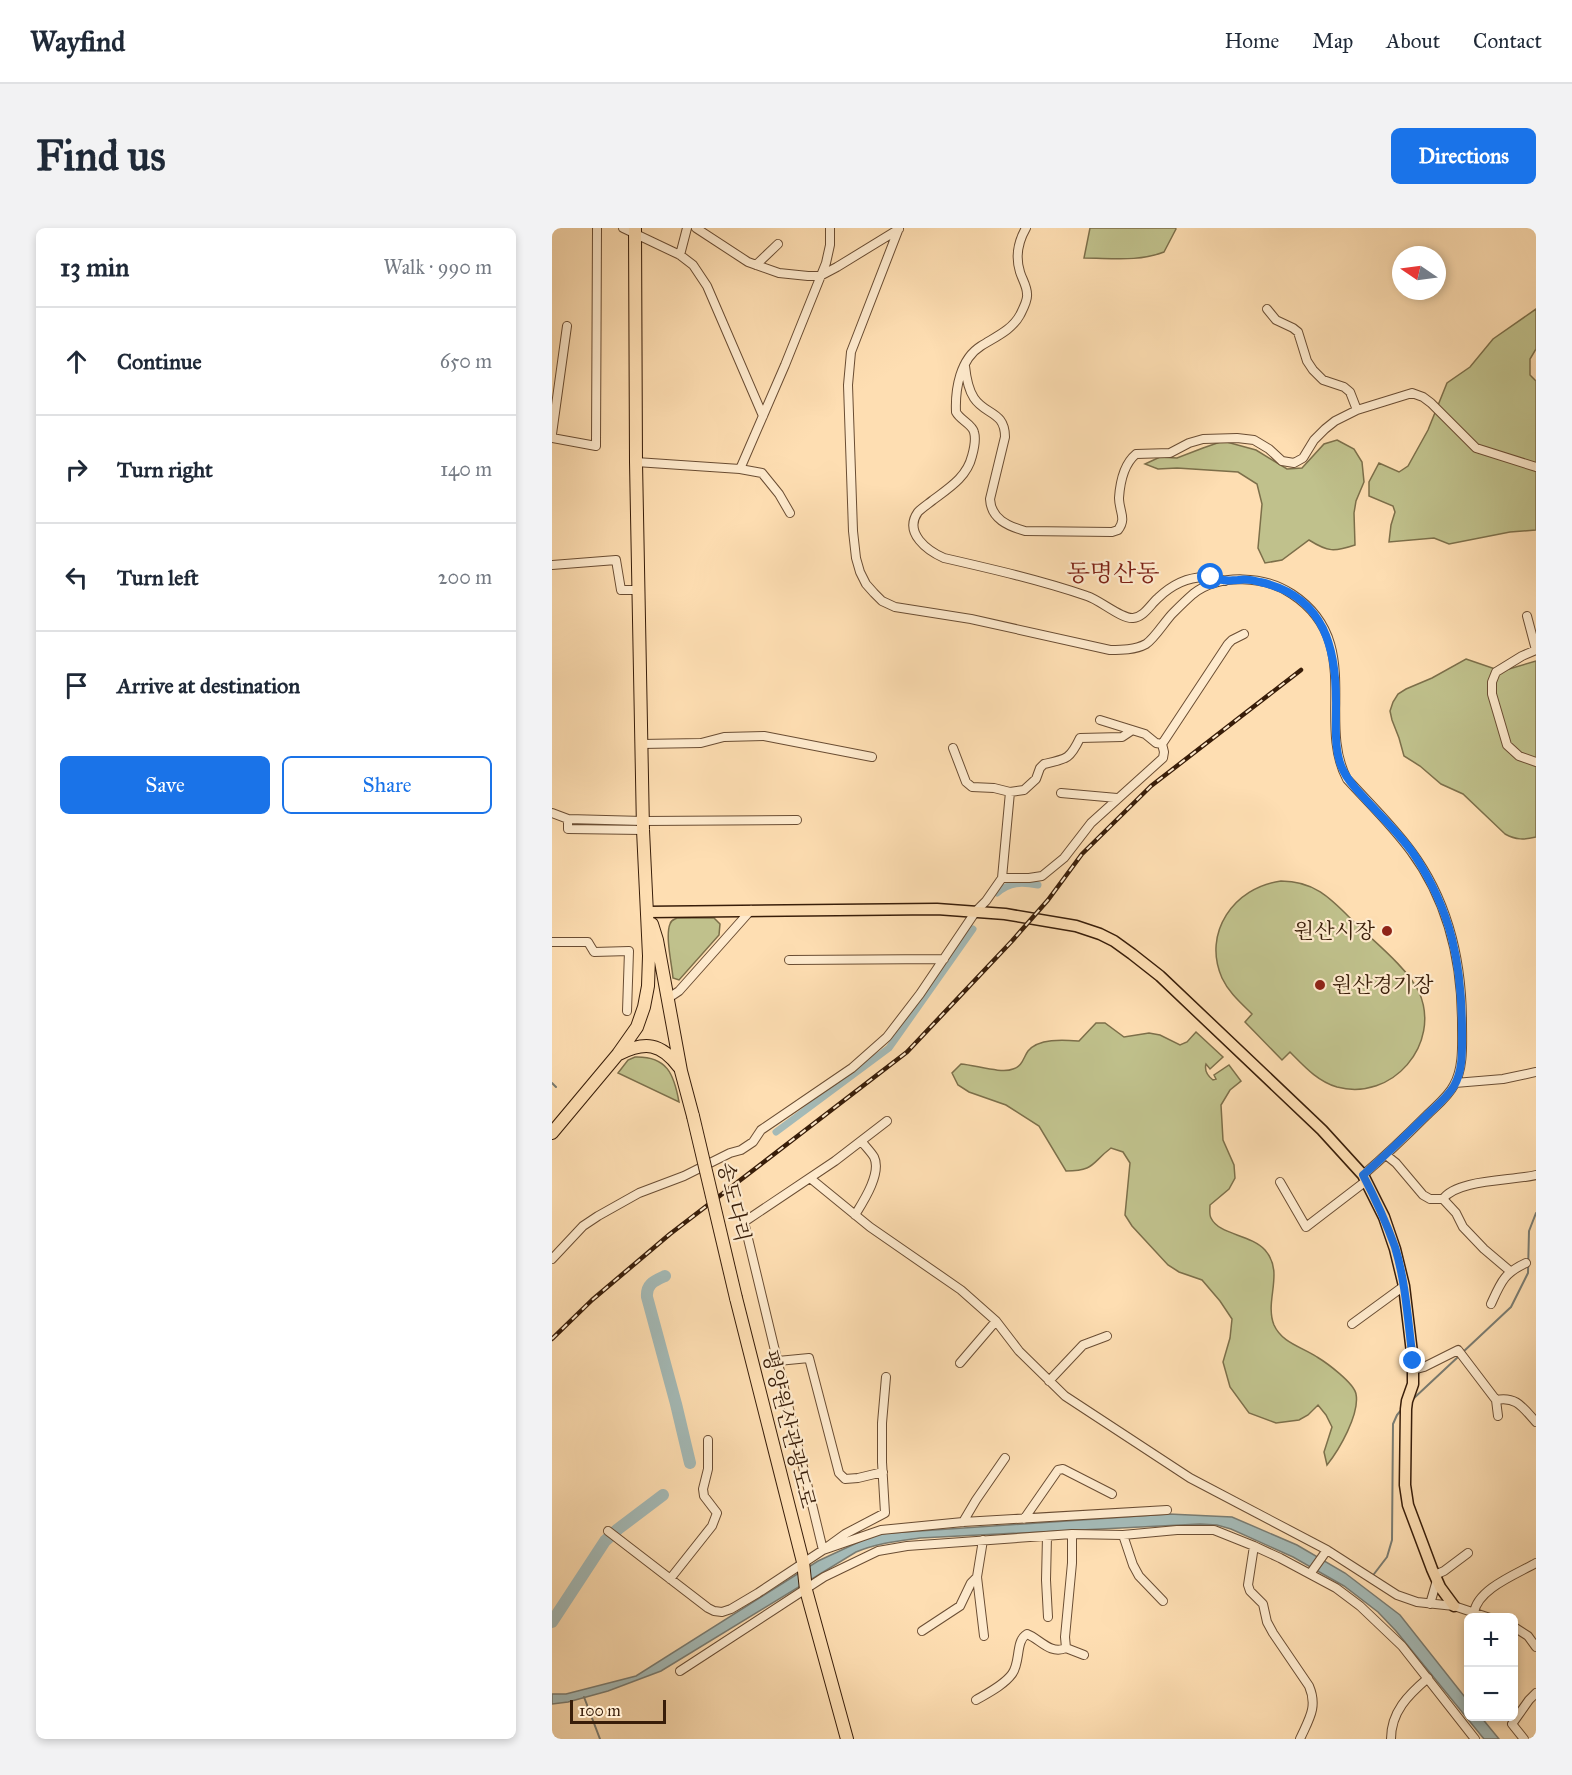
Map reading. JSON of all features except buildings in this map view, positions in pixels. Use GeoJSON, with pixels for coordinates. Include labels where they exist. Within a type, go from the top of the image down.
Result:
{"type":"FeatureCollection","features":[{"type":"Feature","properties":{"kind":"highway"},"geometry":{"type":"LineString","coordinates":[[552,1133],[618,1054],[637,1027],[648,986],[638,590],[635,231]]}},
{"type":"Feature","properties":{"kind":"highway"},"geometry":{"type":"LineString","coordinates":[[647,912],[657,940],[681,1071]]}},
{"type":"Feature","properties":{"kind":"highway"},"geometry":{"type":"LineString","coordinates":[[618,1054],[634,1046],[646,1046],[670,1056],[681,1071]]}},
{"type":"Feature","properties":{"kind":"highway","name":"송도다리"},"geometry":{"type":"LineString","coordinates":[[681,1071],[736,1298]]}},
{"type":"Feature","properties":{"kind":"highway","name":"평양원산관광도로"},"geometry":{"type":"LineString","coordinates":[[736,1298],[803,1566],[806,1588]]}},
{"type":"Feature","properties":{"kind":"highway"},"geometry":{"type":"LineString","coordinates":[[806,1588],[847,1739]]}},
{"type":"Feature","properties":{"kind":"main road"},"geometry":{"type":"LineString","coordinates":[[647,912],[937,909],[1005,914],[1076,926],[1100,934],[1114,941],[1160,976],[1322,1130],[1365,1178],[1384,1217],[1404,1286],[1413,1370],[1413,1384],[1406,1405],[1406,1496],[1436,1578],[1454,1606]]}},
{"type":"Feature","properties":{"kind":"street"},"geometry":{"type":"LineString","coordinates":[[567,326],[552,436],[596,446],[597,228]]}},
{"type":"Feature","properties":{"kind":"street"},"geometry":{"type":"LineString","coordinates":[[623,228],[635,231],[680,255],[693,265],[707,286],[762,416]]}},
{"type":"Feature","properties":{"kind":"street"},"geometry":{"type":"LineString","coordinates":[[680,255],[687,228]]}},
{"type":"Feature","properties":{"kind":"street"},"geometry":{"type":"LineString","coordinates":[[696,228],[736,255],[756,265],[779,273],[801,276],[820,276],[899,228]]}},
{"type":"Feature","properties":{"kind":"street"},"geometry":{"type":"LineString","coordinates":[[740,469],[826,263],[830,245],[830,228]]}},
{"type":"Feature","properties":{"kind":"street"},"geometry":{"type":"LineString","coordinates":[[899,228],[851,352],[848,367],[853,531],[856,558],[866,584],[882,601],[895,607],[971,619],[1110,650],[1128,649],[1146,644],[1194,593],[1207,587],[1225,581],[1253,580],[1284,589],[1304,603],[1314,614],[1330,644],[1335,669],[1337,745],[1341,767],[1347,779],[1383,818],[1420,864],[1432,884],[1446,918],[1456,951],[1462,997],[1462,1054],[1460,1070],[1455,1083],[1445,1097],[1365,1178],[1306,1227],[1280,1182]]}},
{"type":"Feature","properties":{"kind":"street"},"geometry":{"type":"LineString","coordinates":[[1026,228],[1019,241],[1017,257],[1028,294],[1021,313],[1013,325],[971,355],[958,381],[956,412],[974,429],[974,449],[971,462],[965,472],[918,513],[914,524],[918,539],[932,553],[944,558],[1044,582],[1097,600],[1126,617],[1134,618],[1141,615],[1169,589],[1186,579],[1211,577],[1225,581]]}},
{"type":"Feature","properties":{"kind":"street"},"geometry":{"type":"LineString","coordinates":[[756,265],[778,243]]}},
{"type":"Feature","properties":{"kind":"street"},"geometry":{"type":"LineString","coordinates":[[1267,309],[1276,320],[1298,332],[1307,361],[1313,370],[1323,380],[1344,387],[1350,392],[1357,410]]}},
{"type":"Feature","properties":{"kind":"street"},"geometry":{"type":"LineString","coordinates":[[965,366],[973,397],[980,406],[1005,426],[1005,437],[992,489],[990,508],[999,520],[1013,528],[1025,531],[1112,532],[1118,530],[1123,521],[1119,499],[1123,475],[1128,462],[1136,454],[1170,453],[1203,439],[1238,438],[1254,440],[1269,448],[1282,461],[1294,463],[1303,458],[1314,440],[1335,421],[1357,410],[1412,393],[1431,403],[1476,448],[1536,467]]}},
{"type":"Feature","properties":{"kind":"street"},"geometry":{"type":"LineString","coordinates":[[636,462],[756,471],[765,476],[790,513]]}},
{"type":"Feature","properties":{"kind":"street"},"geometry":{"type":"LineString","coordinates":[[552,565],[616,560],[621,590],[638,590]]}},
{"type":"Feature","properties":{"kind":"street"},"geometry":{"type":"LineString","coordinates":[[1527,616],[1536,650],[1496,672],[1491,688],[1494,708],[1507,745],[1519,756],[1536,762]]}},
{"type":"Feature","properties":{"kind":"street"},"geometry":{"type":"LineString","coordinates":[[1002,878],[1042,876],[1064,858],[1091,823],[1163,758],[1162,744],[1228,644],[1244,634]]}},
{"type":"Feature","properties":{"kind":"street"},"geometry":{"type":"LineString","coordinates":[[1100,720],[1145,734],[1156,743],[1162,744]]}},
{"type":"Feature","properties":{"kind":"street"},"geometry":{"type":"LineString","coordinates":[[953,748],[966,782],[972,787],[994,788],[1010,792],[1024,790],[1030,786],[1044,764],[1067,758],[1080,738],[1122,737],[1131,731]]}},
{"type":"Feature","properties":{"kind":"street"},"geometry":{"type":"LineString","coordinates":[[641,744],[701,743],[724,737],[764,736],[872,758]]}},
{"type":"Feature","properties":{"kind":"street"},"geometry":{"type":"LineString","coordinates":[[552,1259],[583,1227],[639,1192],[684,1176],[730,1153],[741,1150],[753,1142],[761,1130],[852,1068],[887,1037],[1002,878],[1010,792]]}},
{"type":"Feature","properties":{"kind":"street"},"geometry":{"type":"LineString","coordinates":[[1061,793],[1117,798]]}},
{"type":"Feature","properties":{"kind":"street"},"geometry":{"type":"LineString","coordinates":[[552,813],[568,819],[568,830],[797,820]]}},
{"type":"Feature","properties":{"kind":"street"},"geometry":{"type":"LineString","coordinates":[[667,999],[679,991],[752,910]]}},
{"type":"Feature","properties":{"kind":"street"},"geometry":{"type":"LineString","coordinates":[[552,942],[588,942],[594,952],[629,951],[627,1011]]}},
{"type":"Feature","properties":{"kind":"street"},"geometry":{"type":"LineString","coordinates":[[789,960],[944,959]]}},
{"type":"Feature","properties":{"kind":"street"},"geometry":{"type":"LineString","coordinates":[[1455,1083],[1536,1074]]}},
{"type":"Feature","properties":{"kind":"street"},"geometry":{"type":"LineString","coordinates":[[823,1550],[744,1222],[862,1142],[887,1122]]}},
{"type":"Feature","properties":{"kind":"street"},"geometry":{"type":"LineString","coordinates":[[855,1215],[875,1174],[876,1163],[862,1142]]}},
{"type":"Feature","properties":{"kind":"street"},"geometry":{"type":"LineString","coordinates":[[1386,1155],[1396,1163],[1423,1195],[1430,1199],[1443,1199],[1456,1213],[1463,1227],[1510,1271]]}},
{"type":"Feature","properties":{"kind":"street"},"geometry":{"type":"LineString","coordinates":[[1443,1199],[1448,1193],[1470,1185],[1536,1174]]}},
{"type":"Feature","properties":{"kind":"street"},"geometry":{"type":"LineString","coordinates":[[810,1178],[855,1215],[962,1290],[996,1321],[1019,1351],[1065,1396],[1175,1469],[1325,1552],[1397,1595],[1477,1613]]}},
{"type":"Feature","properties":{"kind":"street"},"geometry":{"type":"LineString","coordinates":[[1491,1304],[1499,1286],[1510,1271],[1526,1263]]}},
{"type":"Feature","properties":{"kind":"street"},"geometry":{"type":"LineString","coordinates":[[1352,1324],[1404,1286]]}},
{"type":"Feature","properties":{"kind":"street"},"geometry":{"type":"LineString","coordinates":[[960,1363],[996,1321]]}},
{"type":"Feature","properties":{"kind":"street"},"geometry":{"type":"LineString","coordinates":[[1049,1381],[1083,1345],[1107,1336]]}},
{"type":"Feature","properties":{"kind":"street"},"geometry":{"type":"LineString","coordinates":[[1413,1370],[1458,1350],[1496,1400],[1498,1416]]}},
{"type":"Feature","properties":{"kind":"street"},"geometry":{"type":"LineString","coordinates":[[778,1361],[809,1358],[839,1473],[845,1479],[883,1472]]}},
{"type":"Feature","properties":{"kind":"street"},"geometry":{"type":"LineString","coordinates":[[612,1534],[708,1608],[722,1612],[731,1609],[803,1566],[845,1534],[885,1513],[882,1423],[886,1377]]}},
{"type":"Feature","properties":{"kind":"street"},"geometry":{"type":"LineString","coordinates":[[1496,1400],[1508,1398],[1516,1401],[1536,1422]]}},
{"type":"Feature","properties":{"kind":"street"},"geometry":{"type":"LineString","coordinates":[[670,1579],[712,1526],[717,1514],[704,1496],[703,1489],[708,1469],[708,1440]]}},
{"type":"Feature","properties":{"kind":"street"},"geometry":{"type":"LineString","coordinates":[[963,1522],[1005,1458]]}},
{"type":"Feature","properties":{"kind":"street"},"geometry":{"type":"LineString","coordinates":[[1024,1520],[1058,1470],[1063,1469],[1112,1494]]}},
{"type":"Feature","properties":{"kind":"street"},"geometry":{"type":"LineString","coordinates":[[823,1550],[881,1530],[963,1522],[1167,1510]]}},
{"type":"Feature","properties":{"kind":"street"},"geometry":{"type":"LineString","coordinates":[[680,1671],[824,1577],[878,1551],[907,1546],[1072,1534],[1124,1535],[1177,1530],[1214,1530],[1311,1573],[1360,1606],[1402,1646],[1475,1739]]}},
{"type":"Feature","properties":{"kind":"street"},"geometry":{"type":"LineString","coordinates":[[1066,1648],[1072,1534]]}},
{"type":"Feature","properties":{"kind":"street"},"geometry":{"type":"LineString","coordinates":[[1124,1535],[1129,1554],[1139,1576],[1163,1600]]}},
{"type":"Feature","properties":{"kind":"street"},"geometry":{"type":"LineString","coordinates":[[1047,1536],[1048,1617]]}},
{"type":"Feature","properties":{"kind":"street"},"geometry":{"type":"LineString","coordinates":[[983,1540],[977,1576],[984,1636]]}},
{"type":"Feature","properties":{"kind":"street"},"geometry":{"type":"LineString","coordinates":[[1254,1546],[1248,1585],[1250,1591],[1263,1604],[1267,1622],[1273,1633],[1313,1695],[1314,1704],[1300,1739]]}},
{"type":"Feature","properties":{"kind":"street"},"geometry":{"type":"LineString","coordinates":[[1311,1573],[1325,1552]]}},
{"type":"Feature","properties":{"kind":"street"},"geometry":{"type":"LineString","coordinates":[[1430,1604],[1436,1578],[1468,1553]]}},
{"type":"Feature","properties":{"kind":"street"},"geometry":{"type":"LineString","coordinates":[[1474,1612],[1478,1602],[1485,1594],[1536,1563]]}},
{"type":"Feature","properties":{"kind":"street"},"geometry":{"type":"LineString","coordinates":[[922,1631],[960,1606],[977,1576]]}},
{"type":"Feature","properties":{"kind":"street"},"geometry":{"type":"LineString","coordinates":[[1518,1630],[1528,1636],[1536,1647]]}},
{"type":"Feature","properties":{"kind":"street"},"geometry":{"type":"LineString","coordinates":[[976,1700],[1011,1675],[1016,1667],[1020,1640],[1027,1634],[1056,1650],[1066,1648],[1084,1655]]}},
{"type":"Feature","properties":{"kind":"street"},"geometry":{"type":"LineString","coordinates":[[1391,1739],[1394,1720],[1399,1708],[1407,1697],[1428,1678]]}},
{"type":"Feature","properties":{"kind":"street"},"geometry":{"type":"LineString","coordinates":[[1524,1739],[1512,1724],[1536,1693]]}},
{"type":"Feature","properties":{"kind":"green space"},"geometry":{"type":"Polygon","coordinates":[[[1090,228],[1176,229],[1164,252],[1125,259],[1084,258],[1090,228]]]}},
{"type":"Feature","properties":{"kind":"green space"},"geometry":{"type":"Polygon","coordinates":[[[1536,309],[1536,349],[1530,359],[1530,375],[1536,381],[1536,530],[1510,532],[1449,544],[1434,538],[1389,542],[1395,512],[1393,506],[1369,496],[1369,482],[1379,463],[1399,472],[1408,466],[1428,430],[1447,383],[1470,367],[1493,339],[1536,309]]]}},
{"type":"Feature","properties":{"kind":"green space"},"geometry":{"type":"Polygon","coordinates":[[[1337,440],[1354,449],[1362,462],[1364,482],[1354,513],[1355,545],[1331,550],[1309,540],[1282,560],[1265,563],[1258,548],[1262,504],[1257,484],[1238,472],[1158,469],[1145,464],[1160,457],[1177,458],[1223,441],[1256,450],[1287,469],[1302,468],[1324,444],[1337,440]]]}},
{"type":"Feature","properties":{"kind":"green space"},"geometry":{"type":"Polygon","coordinates":[[[1466,659],[1498,670],[1536,661],[1536,837],[1520,839],[1505,834],[1463,794],[1441,784],[1404,756],[1390,711],[1398,694],[1466,659]]]}},
{"type":"Feature","properties":{"kind":"green space","name":"원산경기장"},"geometry":{"type":"Polygon","coordinates":[[[1281,881],[1305,884],[1324,894],[1400,965],[1419,992],[1424,1012],[1424,1031],[1418,1049],[1407,1065],[1393,1077],[1376,1086],[1357,1089],[1337,1087],[1323,1081],[1290,1052],[1282,1060],[1245,1022],[1252,1014],[1236,998],[1222,978],[1217,961],[1216,945],[1219,929],[1226,915],[1236,902],[1249,892],[1281,881]]]}},
{"type":"Feature","properties":{"kind":"green space"},"geometry":{"type":"Polygon","coordinates":[[[677,918],[714,918],[720,924],[719,935],[679,980],[673,978],[668,936],[670,923],[677,918]]]}},
{"type":"Feature","properties":{"kind":"green space"},"geometry":{"type":"Polygon","coordinates":[[[1096,1023],[1105,1023],[1124,1037],[1149,1033],[1160,1035],[1180,1045],[1187,1042],[1196,1032],[1223,1057],[1210,1069],[1206,1064],[1206,1071],[1210,1077],[1213,1080],[1216,1079],[1214,1075],[1229,1065],[1241,1081],[1230,1090],[1221,1105],[1223,1140],[1234,1165],[1235,1178],[1229,1189],[1210,1205],[1210,1215],[1215,1224],[1259,1245],[1271,1259],[1274,1277],[1272,1316],[1274,1325],[1282,1336],[1333,1368],[1354,1389],[1356,1402],[1352,1421],[1343,1441],[1327,1465],[1324,1452],[1332,1427],[1318,1405],[1299,1420],[1276,1423],[1249,1413],[1230,1387],[1223,1362],[1230,1338],[1232,1319],[1202,1280],[1179,1272],[1168,1265],[1132,1226],[1125,1215],[1130,1163],[1123,1152],[1111,1148],[1088,1168],[1066,1171],[1039,1126],[1006,1105],[969,1092],[958,1085],[952,1073],[961,1064],[995,1070],[1016,1068],[1028,1051],[1038,1044],[1052,1041],[1079,1041],[1096,1023]]]}},
{"type":"Feature","properties":{"kind":"green space"},"geometry":{"type":"Polygon","coordinates":[[[635,1057],[646,1057],[662,1063],[675,1083],[679,1102],[618,1073],[628,1060],[635,1057]]]}},
{"type":"Feature","properties":{"kind":"water"},"geometry":{"type":"Polygon","coordinates":[[[1169,1514],[1232,1517],[1297,1545],[1345,1573],[1400,1615],[1464,1696],[1464,1714],[1396,1631],[1378,1612],[1344,1586],[1293,1557],[1231,1529],[1200,1524],[920,1538],[872,1546],[856,1552],[661,1671],[608,1691],[552,1704],[552,1694],[566,1694],[636,1676],[818,1561],[876,1534],[1169,1514]]]}},
{"type":"Feature","properties":{"kind":"water"},"geometry":{"type":"Polygon","coordinates":[[[1469,1721],[1484,1721],[1499,1739],[1484,1739],[1469,1721]]]}},
{"type":"Feature","properties":{"kind":"waterway"},"geometry":{"type":"LineString","coordinates":[[997,893],[1016,884],[1038,885]]}},
{"type":"Feature","properties":{"kind":"waterway"},"geometry":{"type":"LineString","coordinates":[[776,1132],[889,1048],[973,929]]}},
{"type":"Feature","properties":{"kind":"waterway"},"geometry":{"type":"LineString","coordinates":[[552,1083],[556,1087]]}},
{"type":"Feature","properties":{"kind":"waterway"},"geometry":{"type":"LineString","coordinates":[[1463,1352],[1511,1307],[1528,1273],[1529,1231],[1536,1213]]}},
{"type":"Feature","properties":{"kind":"waterway"},"geometry":{"type":"LineString","coordinates":[[665,1276],[649,1286],[647,1297],[690,1463]]}},
{"type":"Feature","properties":{"kind":"waterway"},"geometry":{"type":"LineString","coordinates":[[1413,1399],[1459,1356]]}},
{"type":"Feature","properties":{"kind":"waterway"},"geometry":{"type":"LineString","coordinates":[[1374,1574],[1387,1557],[1392,1540],[1393,1424],[1402,1409]]}},
{"type":"Feature","properties":{"kind":"waterway"},"geometry":{"type":"LineString","coordinates":[[552,1622],[605,1541],[663,1495]]}},
{"type":"Feature","properties":{"kind":"waterway"},"geometry":{"type":"LineString","coordinates":[[584,1697],[600,1739]]}},
{"type":"Feature","properties":{"kind":"railway"},"geometry":{"type":"LineString","coordinates":[[552,1339],[592,1300],[670,1234],[907,1052],[1012,941],[1048,900],[1082,854],[1151,786],[1301,670]]}},
{"type":"Feature","properties":{"kind":"place","name":"원산시장"},"geometry":{"type":"Point","coordinates":[1387,931]}},
{"type":"Feature","properties":{"kind":"place","name":"원산경기장"},"geometry":{"type":"Point","coordinates":[1320,985]}},
{"type":"Feature","properties":{"kind":"district","name":"동명산동"},"geometry":{"type":"Point","coordinates":[1113,573]}},
{"type":"Feature","properties":{"kind":"route"},"geometry":{"type":"LineString","coordinates":[[1211,577],[1225,581],[1253,580],[1276,586],[1294,595],[1314,614],[1323,628],[1333,656],[1337,683],[1337,745],[1341,767],[1347,779],[1383,818],[1420,864],[1432,884],[1456,951],[1462,997],[1462,1054],[1456,1081],[1445,1097],[1363,1175],[1384,1217],[1395,1249],[1404,1286],[1413,1361]]}}]}
